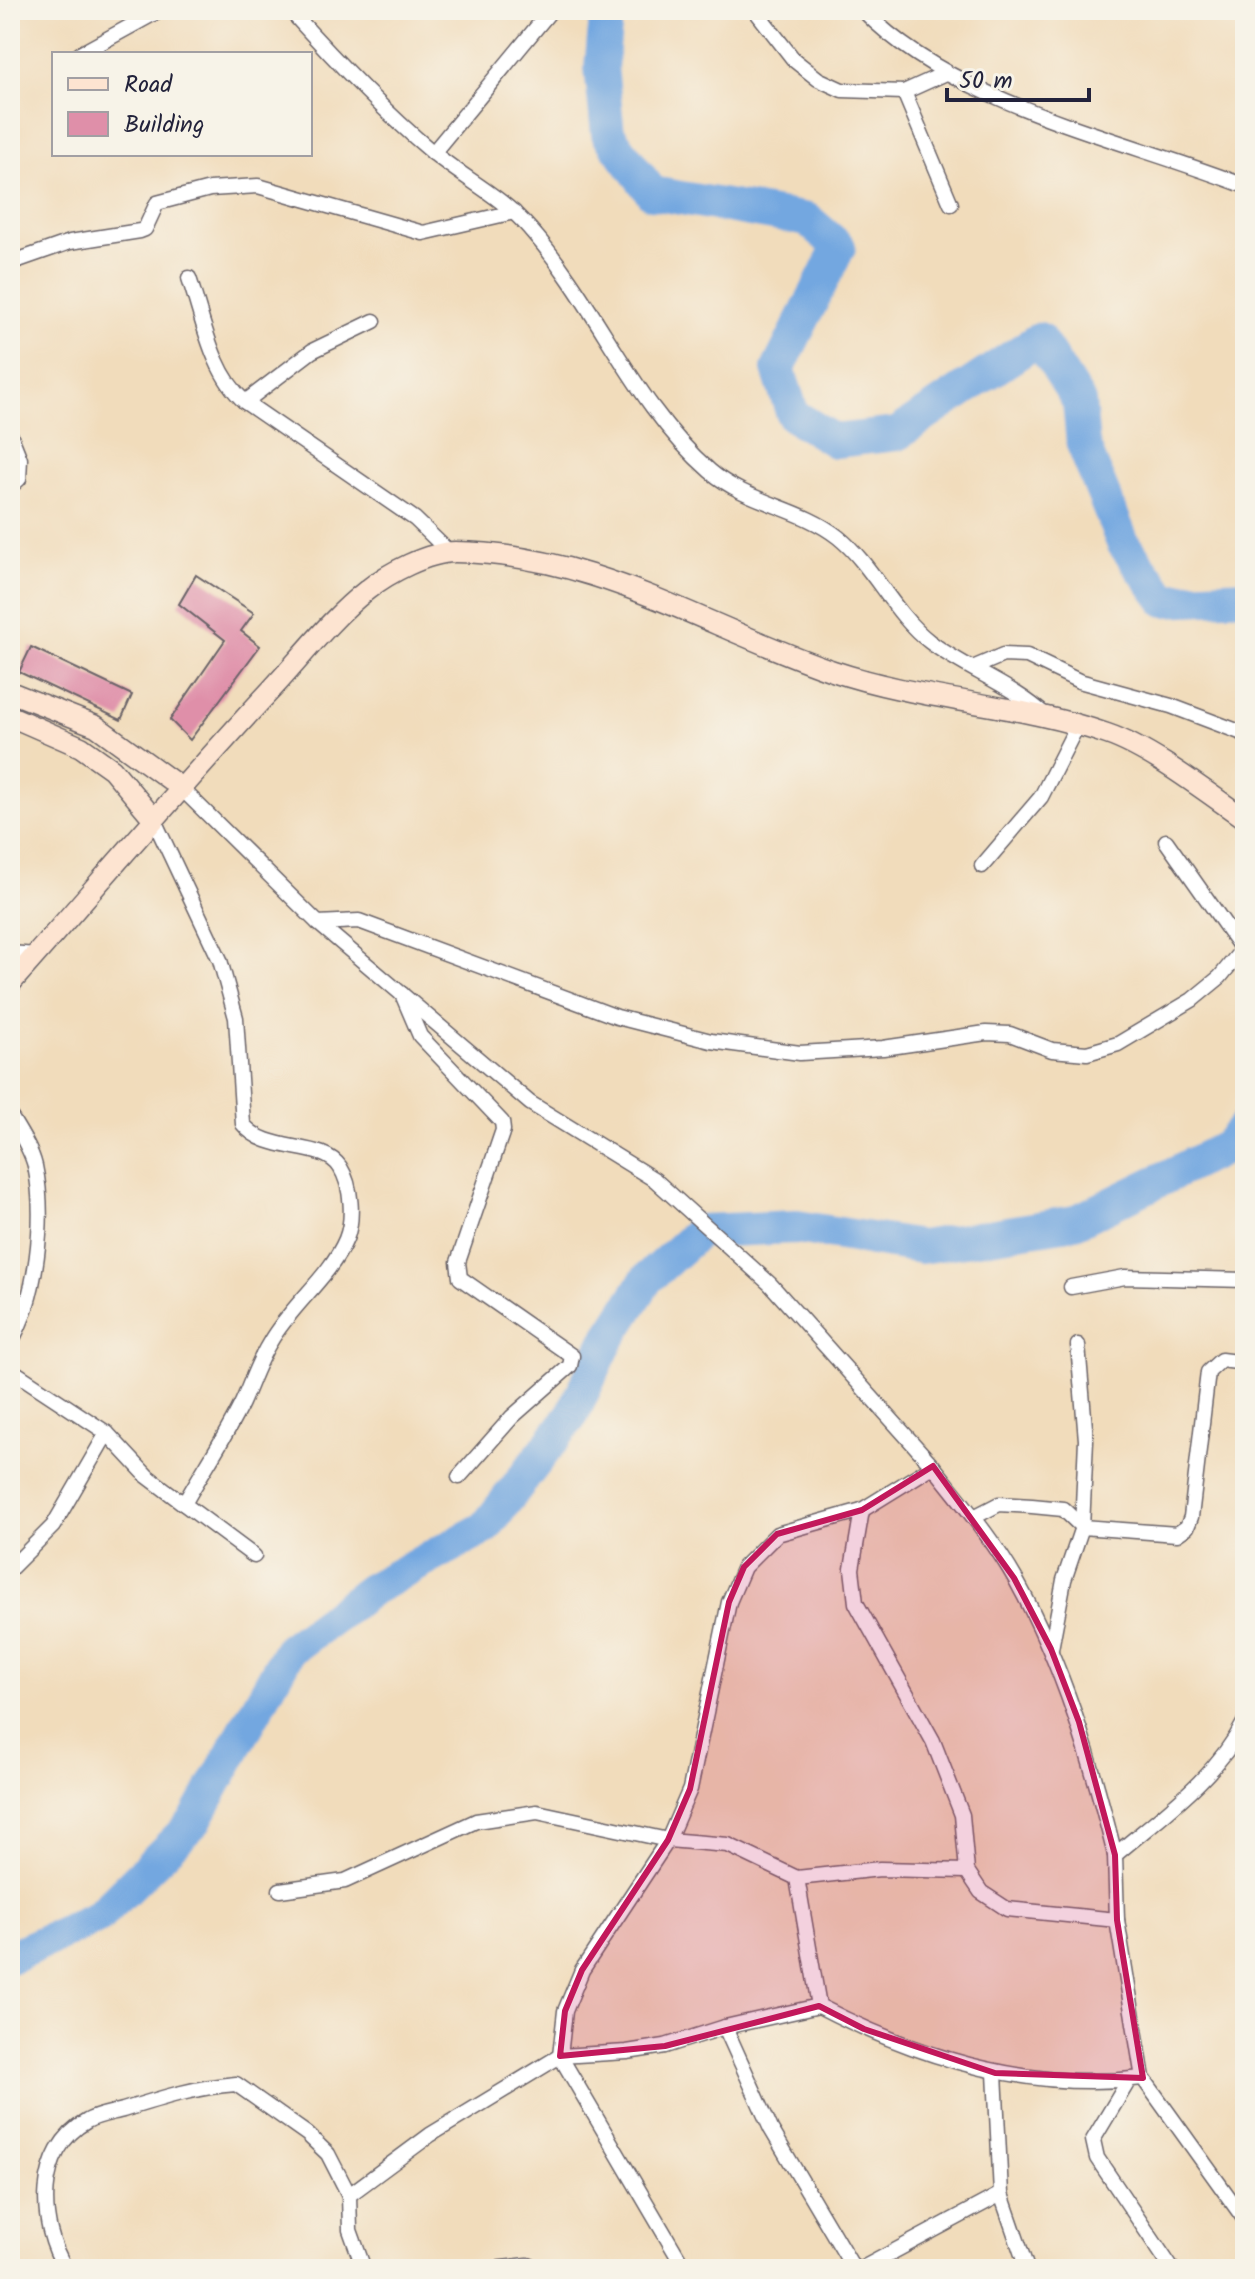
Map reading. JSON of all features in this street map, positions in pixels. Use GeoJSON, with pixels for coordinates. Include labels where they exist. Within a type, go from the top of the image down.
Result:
{"type":"FeatureCollection","features":[{"type":"Feature","properties":{"kind":"main road"},"geometry":{"type":"LineString","coordinates":[[10,984],[180,787],[328,625],[369,588],[415,563],[449,552],[552,563],[612,579],[784,654],[850,676],[938,698],[1047,717],[1109,734],[1245,819]]}},
{"type":"Feature","properties":{"kind":"main road"},"geometry":{"type":"LineString","coordinates":[[10,692],[96,726],[180,787]]}},
{"type":"Feature","properties":{"kind":"main road"},"geometry":{"type":"LineString","coordinates":[[10,716],[81,747],[112,769],[153,818]]}},
{"type":"Feature","properties":{"kind":"street"},"geometry":{"type":"LineString","coordinates":[[84,52],[160,10]]}},
{"type":"Feature","properties":{"kind":"street"},"geometry":{"type":"LineString","coordinates":[[290,10],[375,101],[433,153],[480,184],[514,212],[584,298],[644,396],[709,470],[734,489],[838,537],[929,642],[1022,694],[1047,717]]}},
{"type":"Feature","properties":{"kind":"street"},"geometry":{"type":"LineString","coordinates":[[433,153],[551,10]]}},
{"type":"Feature","properties":{"kind":"street"},"geometry":{"type":"LineString","coordinates":[[755,10],[794,60],[818,79],[842,90],[904,92],[946,73]]}},
{"type":"Feature","properties":{"kind":"street"},"geometry":{"type":"LineString","coordinates":[[863,10],[886,34],[946,73],[993,97],[1245,186]]}},
{"type":"Feature","properties":{"kind":"street"},"geometry":{"type":"LineString","coordinates":[[904,92],[951,204]]}},
{"type":"Feature","properties":{"kind":"street"},"geometry":{"type":"LineString","coordinates":[[10,263],[70,242],[140,231],[148,225],[157,203],[210,189],[258,186],[423,233],[514,212]]}},
{"type":"Feature","properties":{"kind":"street"},"geometry":{"type":"LineString","coordinates":[[189,278],[217,360],[231,389],[245,402],[415,519],[449,552]]}},
{"type":"Feature","properties":{"kind":"street"},"geometry":{"type":"LineString","coordinates":[[245,402],[312,351],[374,321]]}},
{"type":"Feature","properties":{"kind":"street"},"geometry":{"type":"LineString","coordinates":[[10,434],[20,459],[19,479],[10,487]]}},
{"type":"Feature","properties":{"kind":"street"},"geometry":{"type":"LineString","coordinates":[[975,667],[1003,655],[1027,656],[1079,681],[1171,706],[1245,734]]}},
{"type":"Feature","properties":{"kind":"street"},"geometry":{"type":"LineString","coordinates":[[982,866],[1041,797],[1077,726]]}},
{"type":"Feature","properties":{"kind":"street"},"geometry":{"type":"LineString","coordinates":[[180,787],[318,923],[530,1103],[655,1180],[770,1284],[933,1466],[974,1517],[1014,1578],[1051,1649],[1079,1722],[1115,1855],[1117,1920],[1136,2079],[1245,2220]]}},
{"type":"Feature","properties":{"kind":"street"},"geometry":{"type":"LineString","coordinates":[[153,818],[220,960],[236,1018],[243,1124],[253,1136],[330,1157],[341,1169],[352,1216],[347,1236],[336,1258],[294,1307],[269,1343],[241,1406],[184,1504]]}},
{"type":"Feature","properties":{"kind":"street"},"geometry":{"type":"LineString","coordinates":[[318,923],[359,921],[617,1017],[711,1041],[800,1053],[883,1048],[986,1033],[1010,1034],[1052,1050],[1087,1053],[1118,1044],[1192,1000],[1220,977],[1243,947],[1166,841]]}},
{"type":"Feature","properties":{"kind":"street"},"geometry":{"type":"LineString","coordinates":[[10,953],[36,955]]}},
{"type":"Feature","properties":{"kind":"street"},"geometry":{"type":"LineString","coordinates":[[400,990],[420,1036],[502,1122],[498,1145],[458,1262],[460,1278],[572,1356],[570,1366],[512,1417],[459,1477]]}},
{"type":"Feature","properties":{"kind":"street"},"geometry":{"type":"LineString","coordinates":[[10,1116],[35,1164],[40,1230],[27,1303],[10,1343]]}},
{"type":"Feature","properties":{"kind":"street"},"geometry":{"type":"LineString","coordinates":[[1071,1287],[1125,1277],[1245,1280]]}},
{"type":"Feature","properties":{"kind":"street"},"geometry":{"type":"LineString","coordinates":[[1051,1649],[1064,1580],[1082,1527],[1086,1440],[1078,1345]]}},
{"type":"Feature","properties":{"kind":"street"},"geometry":{"type":"LineString","coordinates":[[974,1517],[999,1504],[1032,1506],[1063,1509],[1082,1527],[1177,1534],[1187,1527],[1208,1372],[1221,1360],[1245,1363]]}},
{"type":"Feature","properties":{"kind":"street"},"geometry":{"type":"LineString","coordinates":[[10,1369],[107,1433],[147,1476],[254,1556]]}},
{"type":"Feature","properties":{"kind":"street"},"geometry":{"type":"LineString","coordinates":[[10,1569],[53,1526],[107,1433]]}},
{"type":"Feature","properties":{"kind":"street"},"geometry":{"type":"LineString","coordinates":[[685,2269],[560,2056],[565,2011],[582,1970],[668,1840],[690,1789],[729,1602],[744,1567],[777,1534],[862,1510],[933,1466]]}},
{"type":"Feature","properties":{"kind":"street"},"geometry":{"type":"LineString","coordinates":[[862,1510],[852,1569],[856,1603],[933,1741],[962,1815],[967,1871],[981,1892],[1007,1909],[1117,1920]]}},
{"type":"Feature","properties":{"kind":"street"},"geometry":{"type":"LineString","coordinates":[[1115,1855],[1229,1752],[1245,1721]]}},
{"type":"Feature","properties":{"kind":"street"},"geometry":{"type":"LineString","coordinates":[[280,1890],[345,1881],[476,1821],[508,1815],[559,1814],[668,1840],[728,1845],[797,1878],[880,1869],[967,1871]]}},
{"type":"Feature","properties":{"kind":"street"},"geometry":{"type":"LineString","coordinates":[[797,1878],[819,2006]]}},
{"type":"Feature","properties":{"kind":"street"},"geometry":{"type":"LineString","coordinates":[[349,2195],[430,2135],[560,2056],[665,2046],[725,2027],[819,2006],[864,2029],[954,2063],[995,2073],[1136,2079]]}},
{"type":"Feature","properties":{"kind":"street"},"geometry":{"type":"LineString","coordinates":[[725,2027],[771,2129],[854,2269]]}},
{"type":"Feature","properties":{"kind":"street"},"geometry":{"type":"LineString","coordinates":[[995,2073],[1001,2194],[1027,2269]]}},
{"type":"Feature","properties":{"kind":"street"},"geometry":{"type":"LineString","coordinates":[[1136,2079],[1093,2140],[1097,2158],[1172,2269]]}},
{"type":"Feature","properties":{"kind":"street"},"geometry":{"type":"LineString","coordinates":[[66,2269],[47,2223],[44,2189],[68,2139],[87,2121],[200,2087],[236,2084],[307,2134],[328,2154],[349,2195],[350,2230],[364,2269]]}},
{"type":"Feature","properties":{"kind":"street"},"geometry":{"type":"LineString","coordinates":[[861,2269],[1001,2194]]}},
{"type":"Feature","properties":{"kind":"street"},"geometry":{"type":"LineString","coordinates":[[493,2269],[528,2265],[539,2269]]}},
{"type":"Feature","properties":{"kind":"highlighted area"},"geometry":{"type":"Polygon","coordinates":[[[933,1466],[1014,1578],[1051,1649],[1079,1722],[1115,1855],[1117,1920],[1143,2078],[995,2073],[864,2029],[819,2006],[665,2046],[560,2056],[565,2011],[582,1970],[668,1840],[690,1789],[729,1602],[744,1567],[777,1534],[862,1510],[933,1466]]]}},
{"type":"Feature","properties":{"kind":"building"},"geometry":{"type":"Polygon","coordinates":[[[196,575],[254,613],[241,631],[260,646],[190,740],[170,720],[225,640],[179,604],[196,575]]]}},
{"type":"Feature","properties":{"kind":"building"},"geometry":{"type":"Polygon","coordinates":[[[31,647],[132,695],[121,720],[19,672],[31,647]]]}},
{"type":"Feature","properties":{"kind":"waterway"},"geometry":{"type":"LineString","coordinates":[[607,10],[601,67],[608,134],[652,193],[808,220],[839,247],[778,369],[793,415],[835,441],[897,434],[1039,339],[1079,402],[1083,444],[1123,543],[1165,600],[1245,596]]}},
{"type":"Feature","properties":{"kind":"waterway"},"geometry":{"type":"LineString","coordinates":[[10,1957],[98,1917],[194,1822],[289,1650],[370,1590],[485,1528],[572,1415],[606,1343],[647,1279],[700,1231],[797,1227],[921,1247],[1075,1222],[1227,1147],[1245,1126]]}}]}
